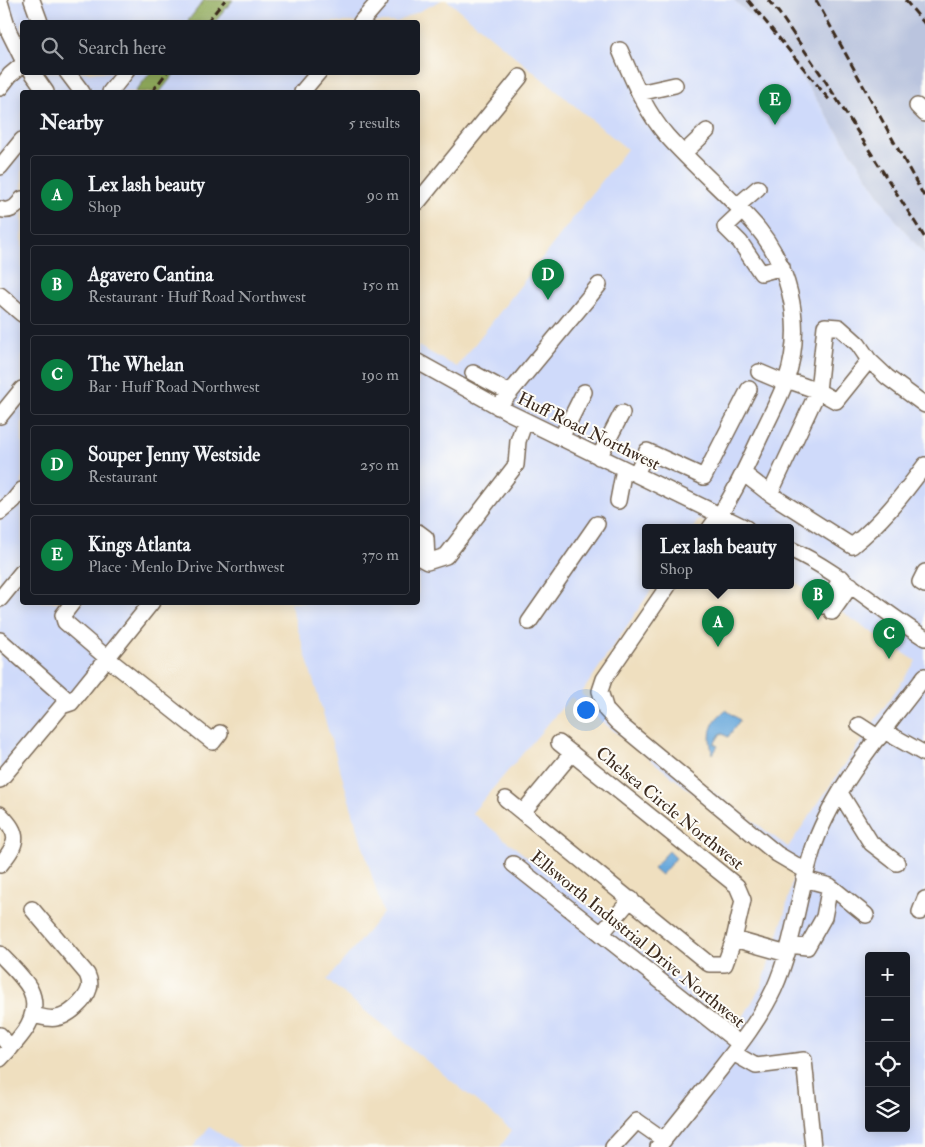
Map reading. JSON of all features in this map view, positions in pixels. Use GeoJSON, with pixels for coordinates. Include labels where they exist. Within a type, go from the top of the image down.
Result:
{"type":"FeatureCollection","features":[{"type":"Feature","properties":{"kind":"street"},"geometry":{"type":"LineString","coordinates":[[32,0],[39,20]]}},
{"type":"Feature","properties":{"kind":"street"},"geometry":{"type":"LineString","coordinates":[[363,20],[380,0]]}},
{"type":"Feature","properties":{"kind":"street"},"geometry":{"type":"LineString","coordinates":[[0,2],[9,32],[20,54]]}},
{"type":"Feature","properties":{"kind":"street"},"geometry":{"type":"LineString","coordinates":[[620,50],[650,114],[666,135],[775,240],[782,268],[796,291],[792,360],[786,381],[743,473],[720,516],[713,524]]}},
{"type":"Feature","properties":{"kind":"street"},"geometry":{"type":"LineString","coordinates":[[0,88],[10,75],[20,67]]}},
{"type":"Feature","properties":{"kind":"street"},"geometry":{"type":"LineString","coordinates":[[34,75],[45,90]]}},
{"type":"Feature","properties":{"kind":"street"},"geometry":{"type":"LineString","coordinates":[[69,75],[80,90]]}},
{"type":"Feature","properties":{"kind":"street"},"geometry":{"type":"LineString","coordinates":[[112,90],[124,75]]}},
{"type":"Feature","properties":{"kind":"street"},"geometry":{"type":"LineString","coordinates":[[304,90],[316,75]]}},
{"type":"Feature","properties":{"kind":"street"},"geometry":{"type":"LineString","coordinates":[[420,200],[520,77]]}},
{"type":"Feature","properties":{"kind":"street"},"geometry":{"type":"LineString","coordinates":[[639,93],[675,85]]}},
{"type":"Feature","properties":{"kind":"street"},"geometry":{"type":"LineString","coordinates":[[684,153],[707,131]]}},
{"type":"Feature","properties":{"kind":"street"},"geometry":{"type":"LineString","coordinates":[[0,167],[20,142]]}},
{"type":"Feature","properties":{"kind":"street"},"geometry":{"type":"LineString","coordinates":[[758,188],[725,227],[740,242],[761,273],[782,268]]}},
{"type":"Feature","properties":{"kind":"street"},"geometry":{"type":"LineString","coordinates":[[0,208],[5,210],[14,208],[20,201]]}},
{"type":"Feature","properties":{"kind":"street"},"geometry":{"type":"LineString","coordinates":[[498,407],[599,284]]}},
{"type":"Feature","properties":{"kind":"street"},"geometry":{"type":"LineString","coordinates":[[0,295],[20,310]]}},
{"type":"Feature","properties":{"kind":"street"},"geometry":{"type":"LineString","coordinates":[[770,494],[818,391],[825,326],[839,327],[858,344],[869,360],[887,377],[925,405]]}},
{"type":"Feature","properties":{"kind":"street"},"geometry":{"type":"LineString","coordinates":[[759,372],[818,391],[836,401],[869,360]]}},
{"type":"Feature","properties":{"kind":"street","name":"Huff Road Northwest"},"geometry":{"type":"LineString","coordinates":[[420,363],[498,407],[737,524]]}},
{"type":"Feature","properties":{"kind":"street"},"geometry":{"type":"LineString","coordinates":[[473,373],[510,393]]}},
{"type":"Feature","properties":{"kind":"street"},"geometry":{"type":"LineString","coordinates":[[618,501],[630,471],[647,451],[704,477],[749,389]]}},
{"type":"Feature","properties":{"kind":"street"},"geometry":{"type":"LineString","coordinates":[[0,416],[20,391]]}},
{"type":"Feature","properties":{"kind":"street"},"geometry":{"type":"LineString","coordinates":[[562,438],[584,392]]}},
{"type":"Feature","properties":{"kind":"street"},"geometry":{"type":"LineString","coordinates":[[599,456],[622,413]]}},
{"type":"Feature","properties":{"kind":"street"},"geometry":{"type":"LineString","coordinates":[[420,534],[426,538],[422,559],[446,556],[516,465],[518,441],[525,420]]}},
{"type":"Feature","properties":{"kind":"street"},"geometry":{"type":"LineString","coordinates":[[743,473],[770,494],[852,546],[870,531],[896,504],[925,465]]}},
{"type":"Feature","properties":{"kind":"street"},"geometry":{"type":"LineString","coordinates":[[0,512],[20,492]]}},
{"type":"Feature","properties":{"kind":"street"},"geometry":{"type":"LineString","coordinates":[[529,622],[597,524]]}},
{"type":"Feature","properties":{"kind":"street"},"geometry":{"type":"LineString","coordinates":[[794,551],[823,566],[925,638]]}},
{"type":"Feature","properties":{"kind":"street"},"geometry":{"type":"LineString","coordinates":[[925,572],[920,582],[925,584]]}},
{"type":"Feature","properties":{"kind":"street"},"geometry":{"type":"LineString","coordinates":[[2,593],[20,574]]}},
{"type":"Feature","properties":{"kind":"street"},"geometry":{"type":"LineString","coordinates":[[832,604],[847,582]]}},
{"type":"Feature","properties":{"kind":"street"},"geometry":{"type":"LineString","coordinates":[[666,589],[604,678],[600,690],[606,710],[617,722],[777,854],[805,875],[830,886],[866,915]]}},
{"type":"Feature","properties":{"kind":"street"},"geometry":{"type":"LineString","coordinates":[[71,605],[62,618],[107,658],[212,742],[220,733]]}},
{"type":"Feature","properties":{"kind":"street"},"geometry":{"type":"LineString","coordinates":[[0,780],[62,706],[71,703],[150,605]]}},
{"type":"Feature","properties":{"kind":"street"},"geometry":{"type":"LineString","coordinates":[[0,640],[71,703]]}},
{"type":"Feature","properties":{"kind":"street"},"geometry":{"type":"LineString","coordinates":[[613,1147],[637,1121],[661,1143],[736,1049],[760,1015],[774,988],[788,949],[805,875],[816,841],[840,793],[925,676]]}},
{"type":"Feature","properties":{"kind":"street"},"geometry":{"type":"LineString","coordinates":[[859,725],[925,754]]}},
{"type":"Feature","properties":{"kind":"street","name":"Chelsea Circle Northwest"},"geometry":{"type":"LineString","coordinates":[[506,799],[710,964],[725,964],[734,939],[743,900],[737,886],[559,743]]}},
{"type":"Feature","properties":{"kind":"street"},"geometry":{"type":"LineString","coordinates":[[523,812],[572,753]]}},
{"type":"Feature","properties":{"kind":"street"},"geometry":{"type":"LineString","coordinates":[[840,793],[872,843],[897,863]]}},
{"type":"Feature","properties":{"kind":"street"},"geometry":{"type":"LineString","coordinates":[[0,814],[14,830],[16,838],[13,847],[0,865]]}},
{"type":"Feature","properties":{"kind":"street","name":"Ellsworth Industrial Drive Northwest"},"geometry":{"type":"LineString","coordinates":[[513,864],[602,934],[756,1066],[804,1060],[813,1147]]}},
{"type":"Feature","properties":{"kind":"street"},"geometry":{"type":"LineString","coordinates":[[734,939],[788,949],[807,947],[824,917],[830,886]]}},
{"type":"Feature","properties":{"kind":"street"},"geometry":{"type":"LineString","coordinates":[[602,934],[631,899]]}},
{"type":"Feature","properties":{"kind":"street"},"geometry":{"type":"LineString","coordinates":[[32,909],[87,974],[90,981],[90,988],[84,998],[64,1016],[57,1018],[32,1015]]}},
{"type":"Feature","properties":{"kind":"street"},"geometry":{"type":"LineString","coordinates":[[795,920],[818,929]]}},
{"type":"Feature","properties":{"kind":"street"},"geometry":{"type":"LineString","coordinates":[[0,954],[30,990],[33,1003],[32,1015],[28,1026],[0,1059]]}},
{"type":"Feature","properties":{"kind":"street"},"geometry":{"type":"LineString","coordinates":[[0,1035],[11,1048]]}},
{"type":"Feature","properties":{"kind":"shaded area"},"geometry":{"type":"Polygon","coordinates":[[[0,0],[442,0],[401,20],[20,20],[20,75],[324,75],[312,90],[20,90],[20,605],[147,605],[0,778],[0,0]]]}},
{"type":"Feature","properties":{"kind":"shaded area"},"geometry":{"type":"Polygon","coordinates":[[[447,0],[734,0],[778,41],[895,219],[925,255],[925,1147],[500,1147],[512,1130],[327,980],[383,913],[291,605],[420,605],[420,347],[457,367],[627,149],[447,0]],[[699,519],[696,524],[642,524],[642,589],[652,589],[581,694],[788,847],[916,661],[794,581],[794,524],[707,524],[699,519]],[[571,697],[472,813],[738,1026],[762,985],[784,916],[794,873],[571,697]]]}},
{"type":"Feature","properties":{"kind":"shaded area"},"geometry":{"type":"Polygon","coordinates":[[[734,0],[925,0],[925,255],[895,219],[778,41],[734,0]]]}},
{"type":"Feature","properties":{"kind":"shaded area"},"geometry":{"type":"Polygon","coordinates":[[[209,1127],[241,1147],[193,1147],[209,1127]]]}},
{"type":"Feature","properties":{"kind":"green space"},"geometry":{"type":"Polygon","coordinates":[[[204,0],[233,0],[217,20],[189,20],[204,0]]]}},
{"type":"Feature","properties":{"kind":"green space"},"geometry":{"type":"Polygon","coordinates":[[[148,75],[173,75],[162,90],[137,90],[148,75]]]}},
{"type":"Feature","properties":{"kind":"water"},"geometry":{"type":"Polygon","coordinates":[[[726,710],[740,720],[728,737],[721,733],[714,744],[718,746],[713,754],[710,741],[711,729],[716,719],[726,710]]]}},
{"type":"Feature","properties":{"kind":"water"},"geometry":{"type":"Polygon","coordinates":[[[669,851],[676,858],[661,875],[653,868],[669,851]]]}},
{"type":"Feature","properties":{"kind":"railway"},"geometry":{"type":"LineString","coordinates":[[209,20],[225,0]]}},
{"type":"Feature","properties":{"kind":"railway"},"geometry":{"type":"LineString","coordinates":[[748,0],[831,102]]}},
{"type":"Feature","properties":{"kind":"railway"},"geometry":{"type":"LineString","coordinates":[[768,0],[824,79],[925,238]]}},
{"type":"Feature","properties":{"kind":"railway"},"geometry":{"type":"LineString","coordinates":[[816,0],[925,198]]}},
{"type":"Feature","properties":{"kind":"railway"},"geometry":{"type":"LineString","coordinates":[[905,0],[925,24]]}},
{"type":"Feature","properties":{"kind":"railway"},"geometry":{"type":"LineString","coordinates":[[154,90],[165,75]]}},
{"type":"Feature","properties":{"kind":"place","name":"Kings Atlanta"},"geometry":{"type":"Point","coordinates":[775,125]}},
{"type":"Feature","properties":{"kind":"place","name":"Souper Jenny Westside"},"geometry":{"type":"Point","coordinates":[548,300]}},
{"type":"Feature","properties":{"kind":"place","name":"Agavero Cantina"},"geometry":{"type":"Point","coordinates":[818,620]}},
{"type":"Feature","properties":{"kind":"place","name":"Lex lash beauty"},"geometry":{"type":"Point","coordinates":[718,647]}},
{"type":"Feature","properties":{"kind":"place","name":"The Whelan"},"geometry":{"type":"Point","coordinates":[889,659]}}]}
